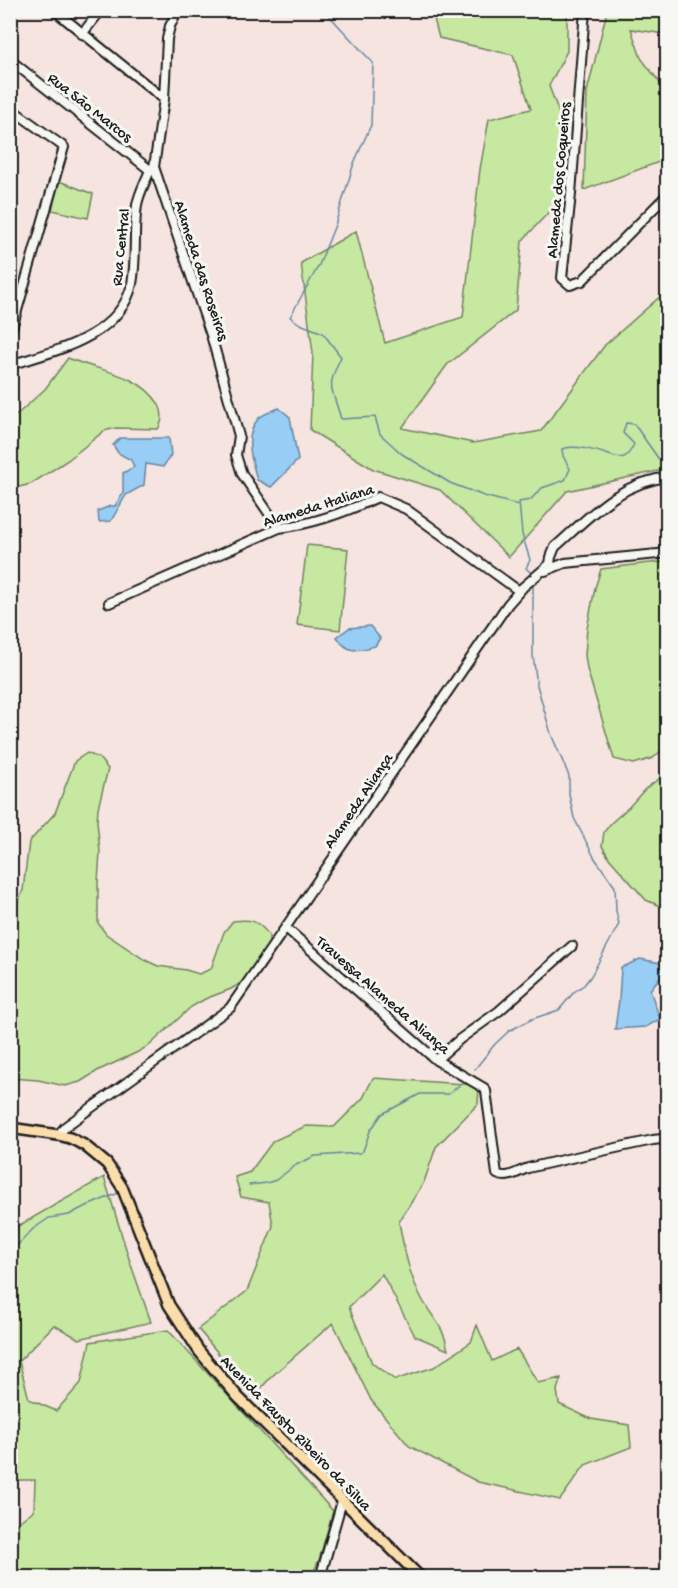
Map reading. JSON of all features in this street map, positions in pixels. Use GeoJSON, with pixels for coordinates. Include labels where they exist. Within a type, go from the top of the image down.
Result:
{"type":"FeatureCollection","features":[{"type":"Feature","properties":{"kind":"main road","name":"Avenida Fausto Ribeiro da Silva"},"geometry":{"type":"LineString","coordinates":[[10,1128],[58,1135],[84,1145],[114,1173],[122,1187],[169,1305],[199,1351],[238,1396],[421,1578]]}},
{"type":"Feature","properties":{"kind":"street"},"geometry":{"type":"LineString","coordinates":[[54,10],[164,99]]}},
{"type":"Feature","properties":{"kind":"street"},"geometry":{"type":"LineString","coordinates":[[82,34],[101,10]]}},
{"type":"Feature","properties":{"kind":"street","name":"Alameda das Roseiras"},"geometry":{"type":"LineString","coordinates":[[178,10],[170,26],[167,39],[164,99],[152,169],[211,335],[239,436],[236,455],[242,474],[279,528]]}},
{"type":"Feature","properties":{"kind":"street","name":"Alameda dos Coqueiros"},"geometry":{"type":"LineString","coordinates":[[585,10],[562,278],[570,285],[582,281],[668,194]]}},
{"type":"Feature","properties":{"kind":"street","name":"Rua São Marcos"},"geometry":{"type":"LineString","coordinates":[[10,60],[152,169]]}},
{"type":"Feature","properties":{"kind":"street"},"geometry":{"type":"LineString","coordinates":[[10,108],[64,147],[10,335]]}},
{"type":"Feature","properties":{"kind":"street","name":"Rua Central"},"geometry":{"type":"LineString","coordinates":[[10,365],[67,347],[101,329],[115,316],[126,300],[132,284],[137,202],[152,169]]}},
{"type":"Feature","properties":{"kind":"street","name":"Alameda Aliança"},"geometry":{"type":"LineString","coordinates":[[58,1135],[66,1126],[230,1008],[491,628],[521,589],[550,564],[550,557],[555,547],[612,497],[650,479],[668,477]]}},
{"type":"Feature","properties":{"kind":"street","name":"Alameda Italiana"},"geometry":{"type":"LineString","coordinates":[[109,603],[279,528],[349,511],[378,497],[406,508],[521,589]]}},
{"type":"Feature","properties":{"kind":"street"},"geometry":{"type":"LineString","coordinates":[[536,575],[565,563],[668,553]]}},
{"type":"Feature","properties":{"kind":"street","name":"Travessa Alameda Aliança"},"geometry":{"type":"LineString","coordinates":[[286,928],[436,1060],[482,1086],[486,1091],[497,1174],[512,1175],[532,1167],[653,1140],[662,1139],[668,1142]]}},
{"type":"Feature","properties":{"kind":"street"},"geometry":{"type":"LineString","coordinates":[[436,1060],[459,1039],[499,1011],[572,946]]}},
{"type":"Feature","properties":{"kind":"street"},"geometry":{"type":"LineString","coordinates":[[320,1578],[342,1501]]}},
{"type":"Feature","properties":{"kind":"green space"},"geometry":{"type":"Polygon","coordinates":[[[432,11],[567,11],[567,51],[549,86],[565,129],[559,201],[522,241],[516,310],[447,365],[402,428],[473,443],[541,431],[605,345],[664,293],[667,283],[667,469],[567,491],[509,557],[440,490],[373,469],[310,430],[313,353],[301,263],[356,231],[385,343],[463,317],[480,169],[489,119],[531,109],[513,55],[439,38],[432,11]]]}},
{"type":"Feature","properties":{"kind":"green space"},"geometry":{"type":"Polygon","coordinates":[[[607,11],[667,11],[667,32],[631,29],[641,58],[667,92],[667,159],[584,190],[587,92],[607,11]]]}},
{"type":"Feature","properties":{"kind":"green space"},"geometry":{"type":"Polygon","coordinates":[[[59,181],[93,194],[88,218],[52,210],[59,181]]]}},
{"type":"Feature","properties":{"kind":"green space"},"geometry":{"type":"Polygon","coordinates":[[[68,358],[117,374],[140,385],[158,403],[162,413],[160,426],[158,429],[116,428],[104,431],[68,460],[31,484],[11,489],[11,420],[45,389],[68,358]]]}},
{"type":"Feature","properties":{"kind":"green space"},"geometry":{"type":"Polygon","coordinates":[[[307,545],[348,549],[340,630],[297,625],[307,545]]]}},
{"type":"Feature","properties":{"kind":"green space"},"geometry":{"type":"Polygon","coordinates":[[[658,562],[667,563],[667,646],[662,662],[667,677],[667,746],[653,758],[634,764],[614,759],[587,669],[585,655],[587,628],[601,569],[658,562]]]}},
{"type":"Feature","properties":{"kind":"green space"},"geometry":{"type":"Polygon","coordinates":[[[87,753],[99,758],[108,769],[97,821],[100,852],[98,923],[106,934],[158,966],[199,974],[211,969],[224,932],[233,921],[245,920],[261,926],[269,935],[269,948],[243,982],[191,1007],[150,1045],[80,1082],[65,1086],[38,1080],[11,1078],[11,911],[23,890],[29,842],[55,813],[75,761],[87,753]]]}},
{"type":"Feature","properties":{"kind":"green space"},"geometry":{"type":"Polygon","coordinates":[[[667,773],[667,906],[646,900],[609,858],[602,846],[604,832],[611,823],[645,789],[667,773]]]}},
{"type":"Feature","properties":{"kind":"green space"},"geometry":{"type":"Polygon","coordinates":[[[373,1078],[479,1085],[478,1104],[436,1147],[424,1182],[399,1222],[410,1271],[422,1299],[441,1329],[448,1350],[415,1336],[382,1274],[349,1307],[372,1363],[395,1380],[434,1367],[471,1342],[477,1325],[492,1361],[517,1349],[538,1383],[561,1378],[557,1390],[559,1404],[591,1419],[629,1425],[631,1447],[585,1465],[560,1500],[478,1482],[409,1446],[371,1400],[333,1323],[271,1377],[254,1396],[198,1329],[247,1291],[273,1226],[269,1202],[241,1197],[235,1177],[250,1172],[273,1141],[306,1126],[334,1127],[363,1098],[373,1078]]]}},
{"type":"Feature","properties":{"kind":"green space"},"geometry":{"type":"Polygon","coordinates":[[[104,1177],[151,1322],[79,1339],[54,1325],[19,1361],[29,1399],[56,1411],[81,1383],[90,1342],[168,1330],[333,1511],[319,1560],[311,1577],[11,1577],[11,1528],[34,1510],[35,1480],[11,1480],[11,1230],[104,1177]]]}},
{"type":"Feature","properties":{"kind":"water"},"geometry":{"type":"Polygon","coordinates":[[[279,408],[290,417],[298,460],[271,487],[257,480],[251,457],[250,441],[253,426],[258,419],[279,408]]]}},
{"type":"Feature","properties":{"kind":"water"},"geometry":{"type":"Polygon","coordinates":[[[120,438],[169,438],[171,455],[163,467],[146,464],[144,485],[126,495],[111,521],[99,522],[98,511],[115,506],[123,493],[123,473],[134,467],[131,460],[118,453],[113,445],[120,438]]]}},
{"type":"Feature","properties":{"kind":"water"},"geometry":{"type":"Polygon","coordinates":[[[370,626],[380,638],[375,646],[353,650],[345,646],[337,637],[349,628],[370,626]]]}},
{"type":"Feature","properties":{"kind":"water"},"geometry":{"type":"Polygon","coordinates":[[[640,959],[661,963],[665,971],[650,990],[660,1019],[646,1027],[615,1029],[621,968],[640,959]]]}},
{"type":"Feature","properties":{"kind":"waterway"},"geometry":{"type":"LineString","coordinates":[[324,10],[373,63],[371,125],[354,163],[335,225],[319,265],[290,317],[300,324],[323,333],[341,357],[332,382],[333,394],[341,419],[375,417],[380,434],[402,454],[450,483],[484,496],[518,505]]}},
{"type":"Feature","properties":{"kind":"waterway"},"geometry":{"type":"LineString","coordinates":[[533,575],[526,568],[530,560],[522,534],[519,502],[530,500],[542,488],[565,480],[570,469],[562,449],[579,448],[618,458],[624,457],[634,444],[623,433],[626,423],[634,424],[658,458],[668,463]]}},
{"type":"Feature","properties":{"kind":"waterway"},"geometry":{"type":"LineString","coordinates":[[475,1069],[509,1031],[532,1019],[559,1010],[574,992],[584,985],[619,924],[615,887],[594,857],[574,818],[569,794],[569,776],[551,734],[537,685],[533,655],[533,583]]}},
{"type":"Feature","properties":{"kind":"waterway"},"geometry":{"type":"LineString","coordinates":[[249,1185],[276,1180],[296,1165],[315,1156],[360,1153],[363,1151],[370,1131],[382,1114],[420,1094],[449,1094],[463,1082]]}},
{"type":"Feature","properties":{"kind":"waterway"},"geometry":{"type":"LineString","coordinates":[[10,1253],[33,1229],[49,1218],[69,1215],[116,1194]]}}]}
